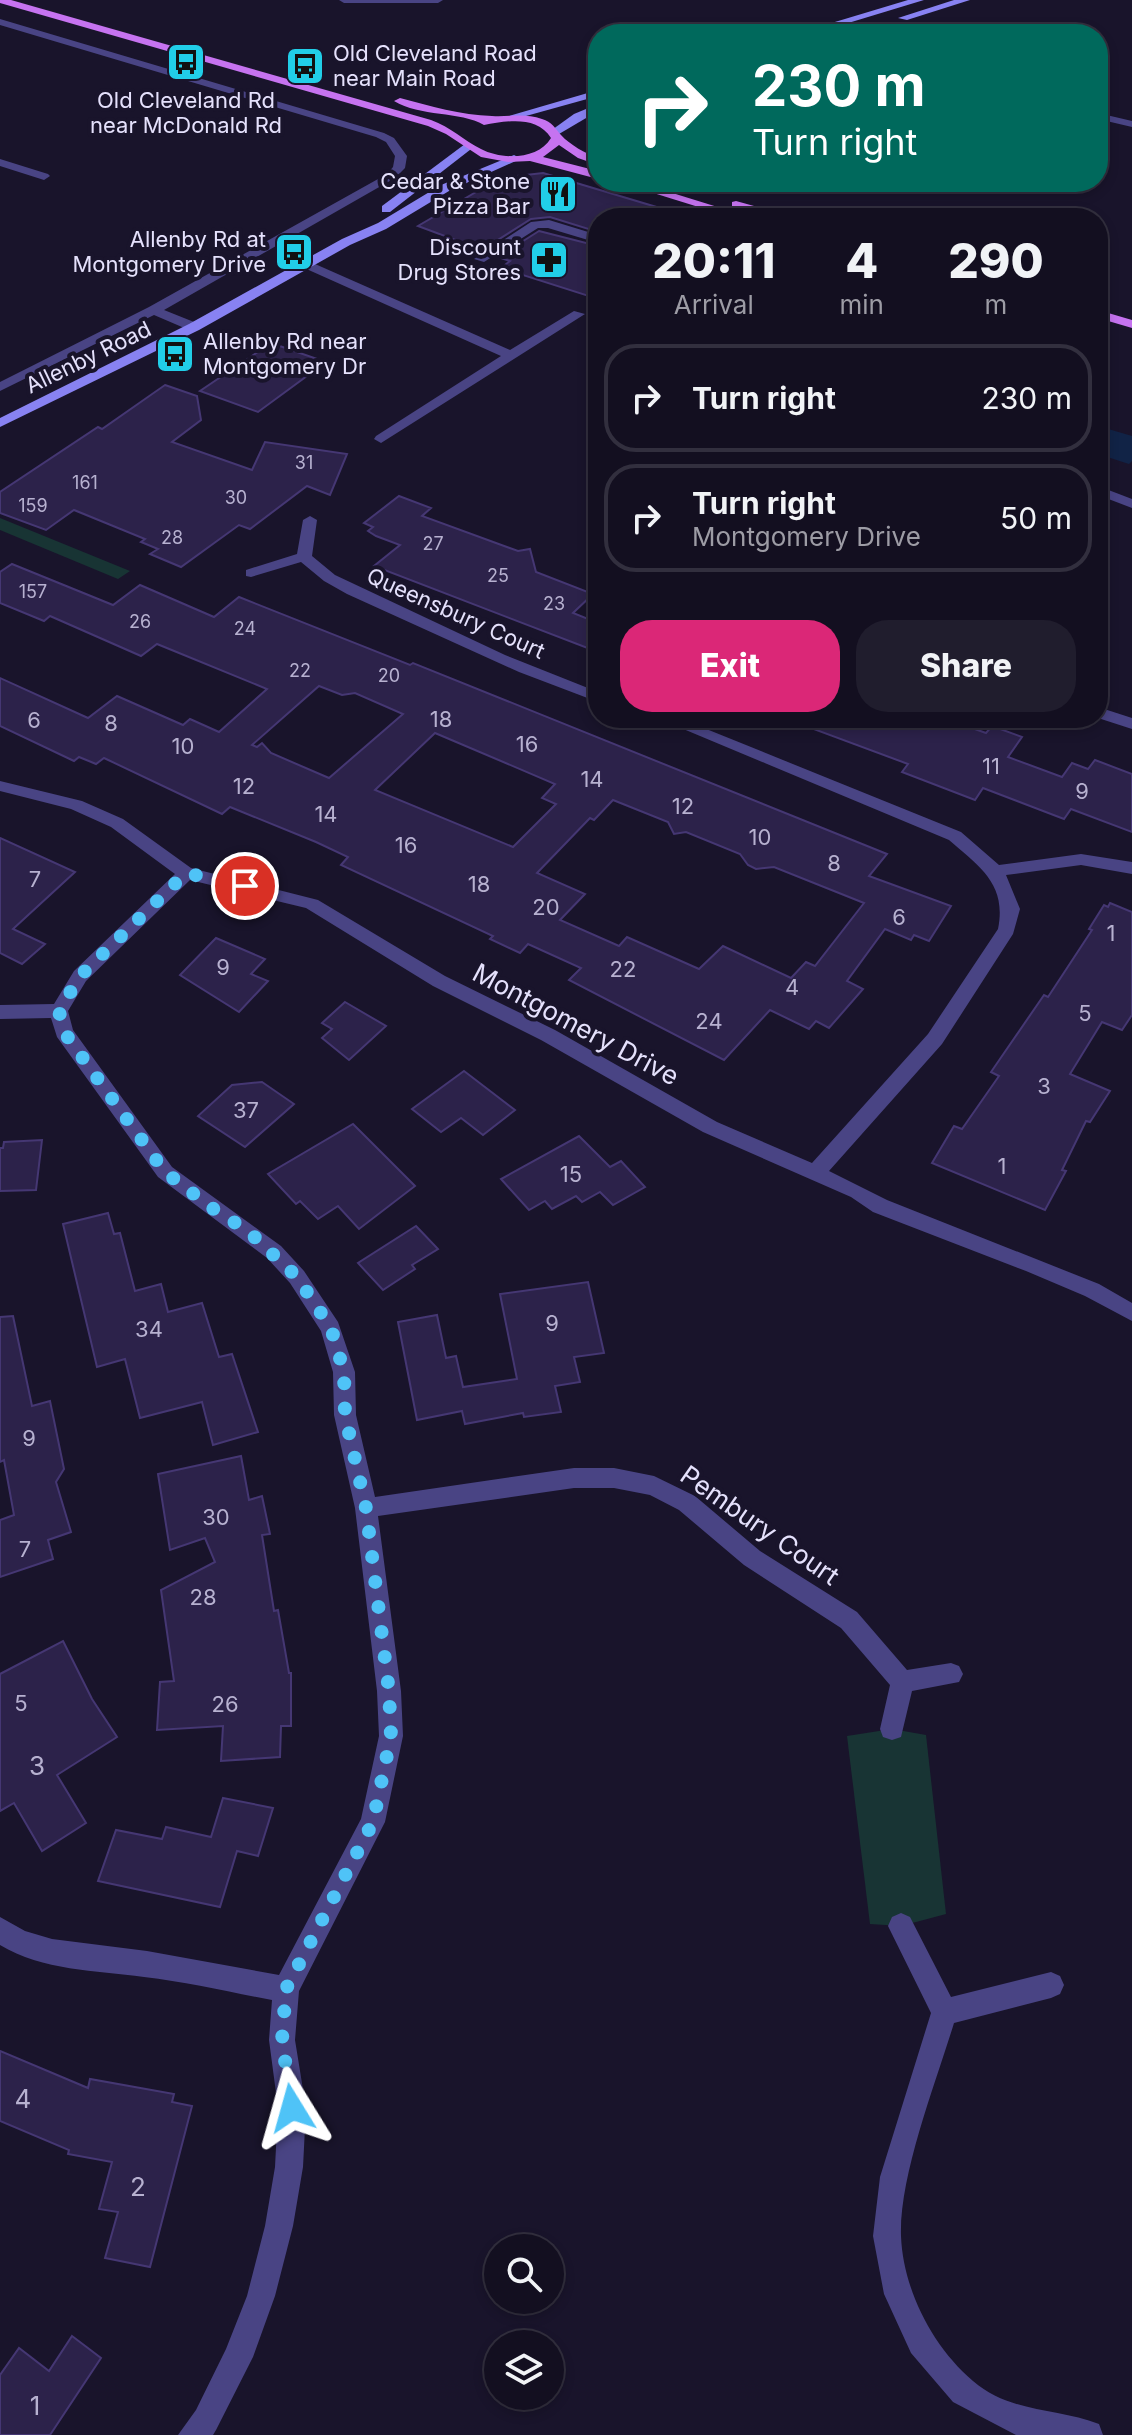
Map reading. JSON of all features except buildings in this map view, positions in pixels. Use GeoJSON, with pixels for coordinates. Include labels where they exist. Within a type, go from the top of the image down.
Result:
{"type":"FeatureCollection","features":[{"type":"Feature","properties":{"kind":"main road"},"geometry":{"type":"LineString","coordinates":[[0,0],[409,117],[446,130],[488,156],[530,157],[550,149],[556,135],[588,112]]}},
{"type":"Feature","properties":{"kind":"main road"},"geometry":{"type":"LineString","coordinates":[[836,24],[919,0]]}},
{"type":"Feature","properties":{"kind":"main road"},"geometry":{"type":"LineString","coordinates":[[893,21],[965,0]]}},
{"type":"Feature","properties":{"kind":"main road"},"geometry":{"type":"LineString","coordinates":[[201,44],[442,113],[494,120]]}},
{"type":"Feature","properties":{"kind":"main road"},"geometry":{"type":"LineString","coordinates":[[468,144],[472,128],[588,96]]}},
{"type":"Feature","properties":{"kind":"main road"},"geometry":{"type":"LineString","coordinates":[[508,118],[537,121],[588,158]]}},
{"type":"Feature","properties":{"kind":"main road","name":"Allenby Road"},"geometry":{"type":"LineString","coordinates":[[346,242],[468,144]]}},
{"type":"Feature","properties":{"kind":"main road"},"geometry":{"type":"LineString","coordinates":[[530,157],[588,172]]}},
{"type":"Feature","properties":{"kind":"main road","name":"Allenby Road"},"geometry":{"type":"LineString","coordinates":[[0,423],[194,327],[486,168],[514,158]]}},
{"type":"Feature","properties":{"kind":"main road"},"geometry":{"type":"LineString","coordinates":[[658,192],[713,208]]}},
{"type":"Feature","properties":{"kind":"main road"},"geometry":{"type":"LineString","coordinates":[[693,192],[748,208]]}},
{"type":"Feature","properties":{"kind":"main road"},"geometry":{"type":"LineString","coordinates":[[1108,317],[1132,324]]}},
{"type":"Feature","properties":{"kind":"street"},"geometry":{"type":"LineString","coordinates":[[344,0],[438,0]]}},
{"type":"Feature","properties":{"kind":"street","name":"Allenby Road"},"geometry":{"type":"LineString","coordinates":[[0,22],[338,121],[390,140],[401,156],[399,168],[391,176],[154,310],[0,387]]}},
{"type":"Feature","properties":{"kind":"street"},"geometry":{"type":"LineString","coordinates":[[1108,118],[1132,124]]}},
{"type":"Feature","properties":{"kind":"street"},"geometry":{"type":"LineString","coordinates":[[0,162],[44,176]]}},
{"type":"Feature","properties":{"kind":"street"},"geometry":{"type":"LineString","coordinates":[[480,259],[535,225],[549,224],[588,236]]}},
{"type":"Feature","properties":{"kind":"street"},"geometry":{"type":"LineString","coordinates":[[306,264],[511,355]]}},
{"type":"Feature","properties":{"kind":"street","name":"Allenby Road"},"geometry":{"type":"LineString","coordinates":[[154,310],[194,327]]}},
{"type":"Feature","properties":{"kind":"street"},"geometry":{"type":"LineString","coordinates":[[381,439],[579,314]]}},
{"type":"Feature","properties":{"kind":"street"},"geometry":{"type":"LineString","coordinates":[[1108,494],[1132,504]]}},
{"type":"Feature","properties":{"kind":"street"},"geometry":{"type":"LineString","coordinates":[[251,573],[304,557],[310,520]]}},
{"type":"Feature","properties":{"kind":"street","name":"Queensbury Court"},"geometry":{"type":"LineString","coordinates":[[304,557],[345,591],[393,609],[533,674],[588,693]]}},
{"type":"Feature","properties":{"kind":"street"},"geometry":{"type":"LineString","coordinates":[[1108,716],[1132,724]]}},
{"type":"Feature","properties":{"kind":"street"},"geometry":{"type":"LineString","coordinates":[[690,728],[955,836],[996,871],[1011,909],[1007,930],[935,1039],[815,1173]]}},
{"type":"Feature","properties":{"kind":"street","name":"Montgomery Drive"},"geometry":{"type":"LineString","coordinates":[[0,786],[76,805],[117,823],[186,873],[312,904],[439,981],[548,1035],[710,1127],[815,1173],[880,1206],[1092,1290],[1132,1313]]}},
{"type":"Feature","properties":{"kind":"street"},"geometry":{"type":"LineString","coordinates":[[996,871],[1069,859],[1098,860],[1132,868]]}},
{"type":"Feature","properties":{"kind":"street"},"geometry":{"type":"LineString","coordinates":[[186,873],[80,976],[59,1011],[64,1032],[152,1157],[187,1190],[274,1252],[297,1277],[331,1328],[344,1372],[345,1415],[366,1508],[389,1691],[391,1736],[373,1822],[286,1989],[282,2040],[292,2108],[289,2167],[279,2226],[261,2296],[238,2357],[206,2420],[193,2435]]}},
{"type":"Feature","properties":{"kind":"street"},"geometry":{"type":"LineString","coordinates":[[0,1012],[59,1011]]}},
{"type":"Feature","properties":{"kind":"street","name":"Pembury Court"},"geometry":{"type":"LineString","coordinates":[[366,1508],[574,1478],[614,1478],[654,1486],[687,1503],[752,1558],[849,1620],[902,1682]]}},
{"type":"Feature","properties":{"kind":"street"},"geometry":{"type":"LineString","coordinates":[[892,1729],[902,1682],[951,1674]]}},
{"type":"Feature","properties":{"kind":"street"},"geometry":{"type":"LineString","coordinates":[[901,1926],[944,2012],[894,2177],[887,2236],[898,2294],[921,2343],[963,2392],[1023,2423],[1088,2435]]}},
{"type":"Feature","properties":{"kind":"street"},"geometry":{"type":"LineString","coordinates":[[0,1930],[11,1938],[48,1952],[147,1964],[286,1989]]}},
{"type":"Feature","properties":{"kind":"street"},"geometry":{"type":"LineString","coordinates":[[944,2012],[1051,1985]]}},
{"type":"Feature","properties":{"kind":"green space"},"geometry":{"type":"Polygon","coordinates":[[[0,518],[130,571],[118,579],[0,530],[0,518]]]}},
{"type":"Feature","properties":{"kind":"green space"},"geometry":{"type":"Polygon","coordinates":[[[892,1729],[926,1735],[946,1914],[901,1926],[870,1924],[847,1736],[892,1729]]]}},
{"type":"Feature","properties":{"kind":"water"},"geometry":{"type":"Polygon","coordinates":[[[1108,429],[1132,436],[1132,461],[1129,464],[1108,457],[1108,429]]]}},
{"type":"Feature","properties":{"kind":"place","name":"Old Cleveland Rd near McDonald Rd"},"geometry":{"type":"Point","coordinates":[186,62]}},
{"type":"Feature","properties":{"kind":"place","name":"Old Cleveland Road near Main Road"},"geometry":{"type":"Point","coordinates":[305,66]}},
{"type":"Feature","properties":{"kind":"place","name":"Cedar & Stone Pizza Bar"},"geometry":{"type":"Point","coordinates":[558,194]}},
{"type":"Feature","properties":{"kind":"place","name":"Allenby Rd at Montgomery Drive"},"geometry":{"type":"Point","coordinates":[294,252]}},
{"type":"Feature","properties":{"kind":"place","name":"Discount Drug Stores"},"geometry":{"type":"Point","coordinates":[549,260]}},
{"type":"Feature","properties":{"kind":"place","name":"Allenby Rd near Montgomery Dr"},"geometry":{"type":"Point","coordinates":[175,354]}},
{"type":"Feature","properties":{"kind":"route"},"geometry":{"type":"LineString","coordinates":[[245,886],[186,873],[80,976],[59,1011],[64,1032],[165,1172],[248,1231],[274,1252],[297,1277],[331,1328],[344,1372],[345,1415],[366,1508],[389,1691],[391,1736],[373,1822],[354,1865],[309,1941],[286,1989],[282,2040],[292,2108]]}}]}
